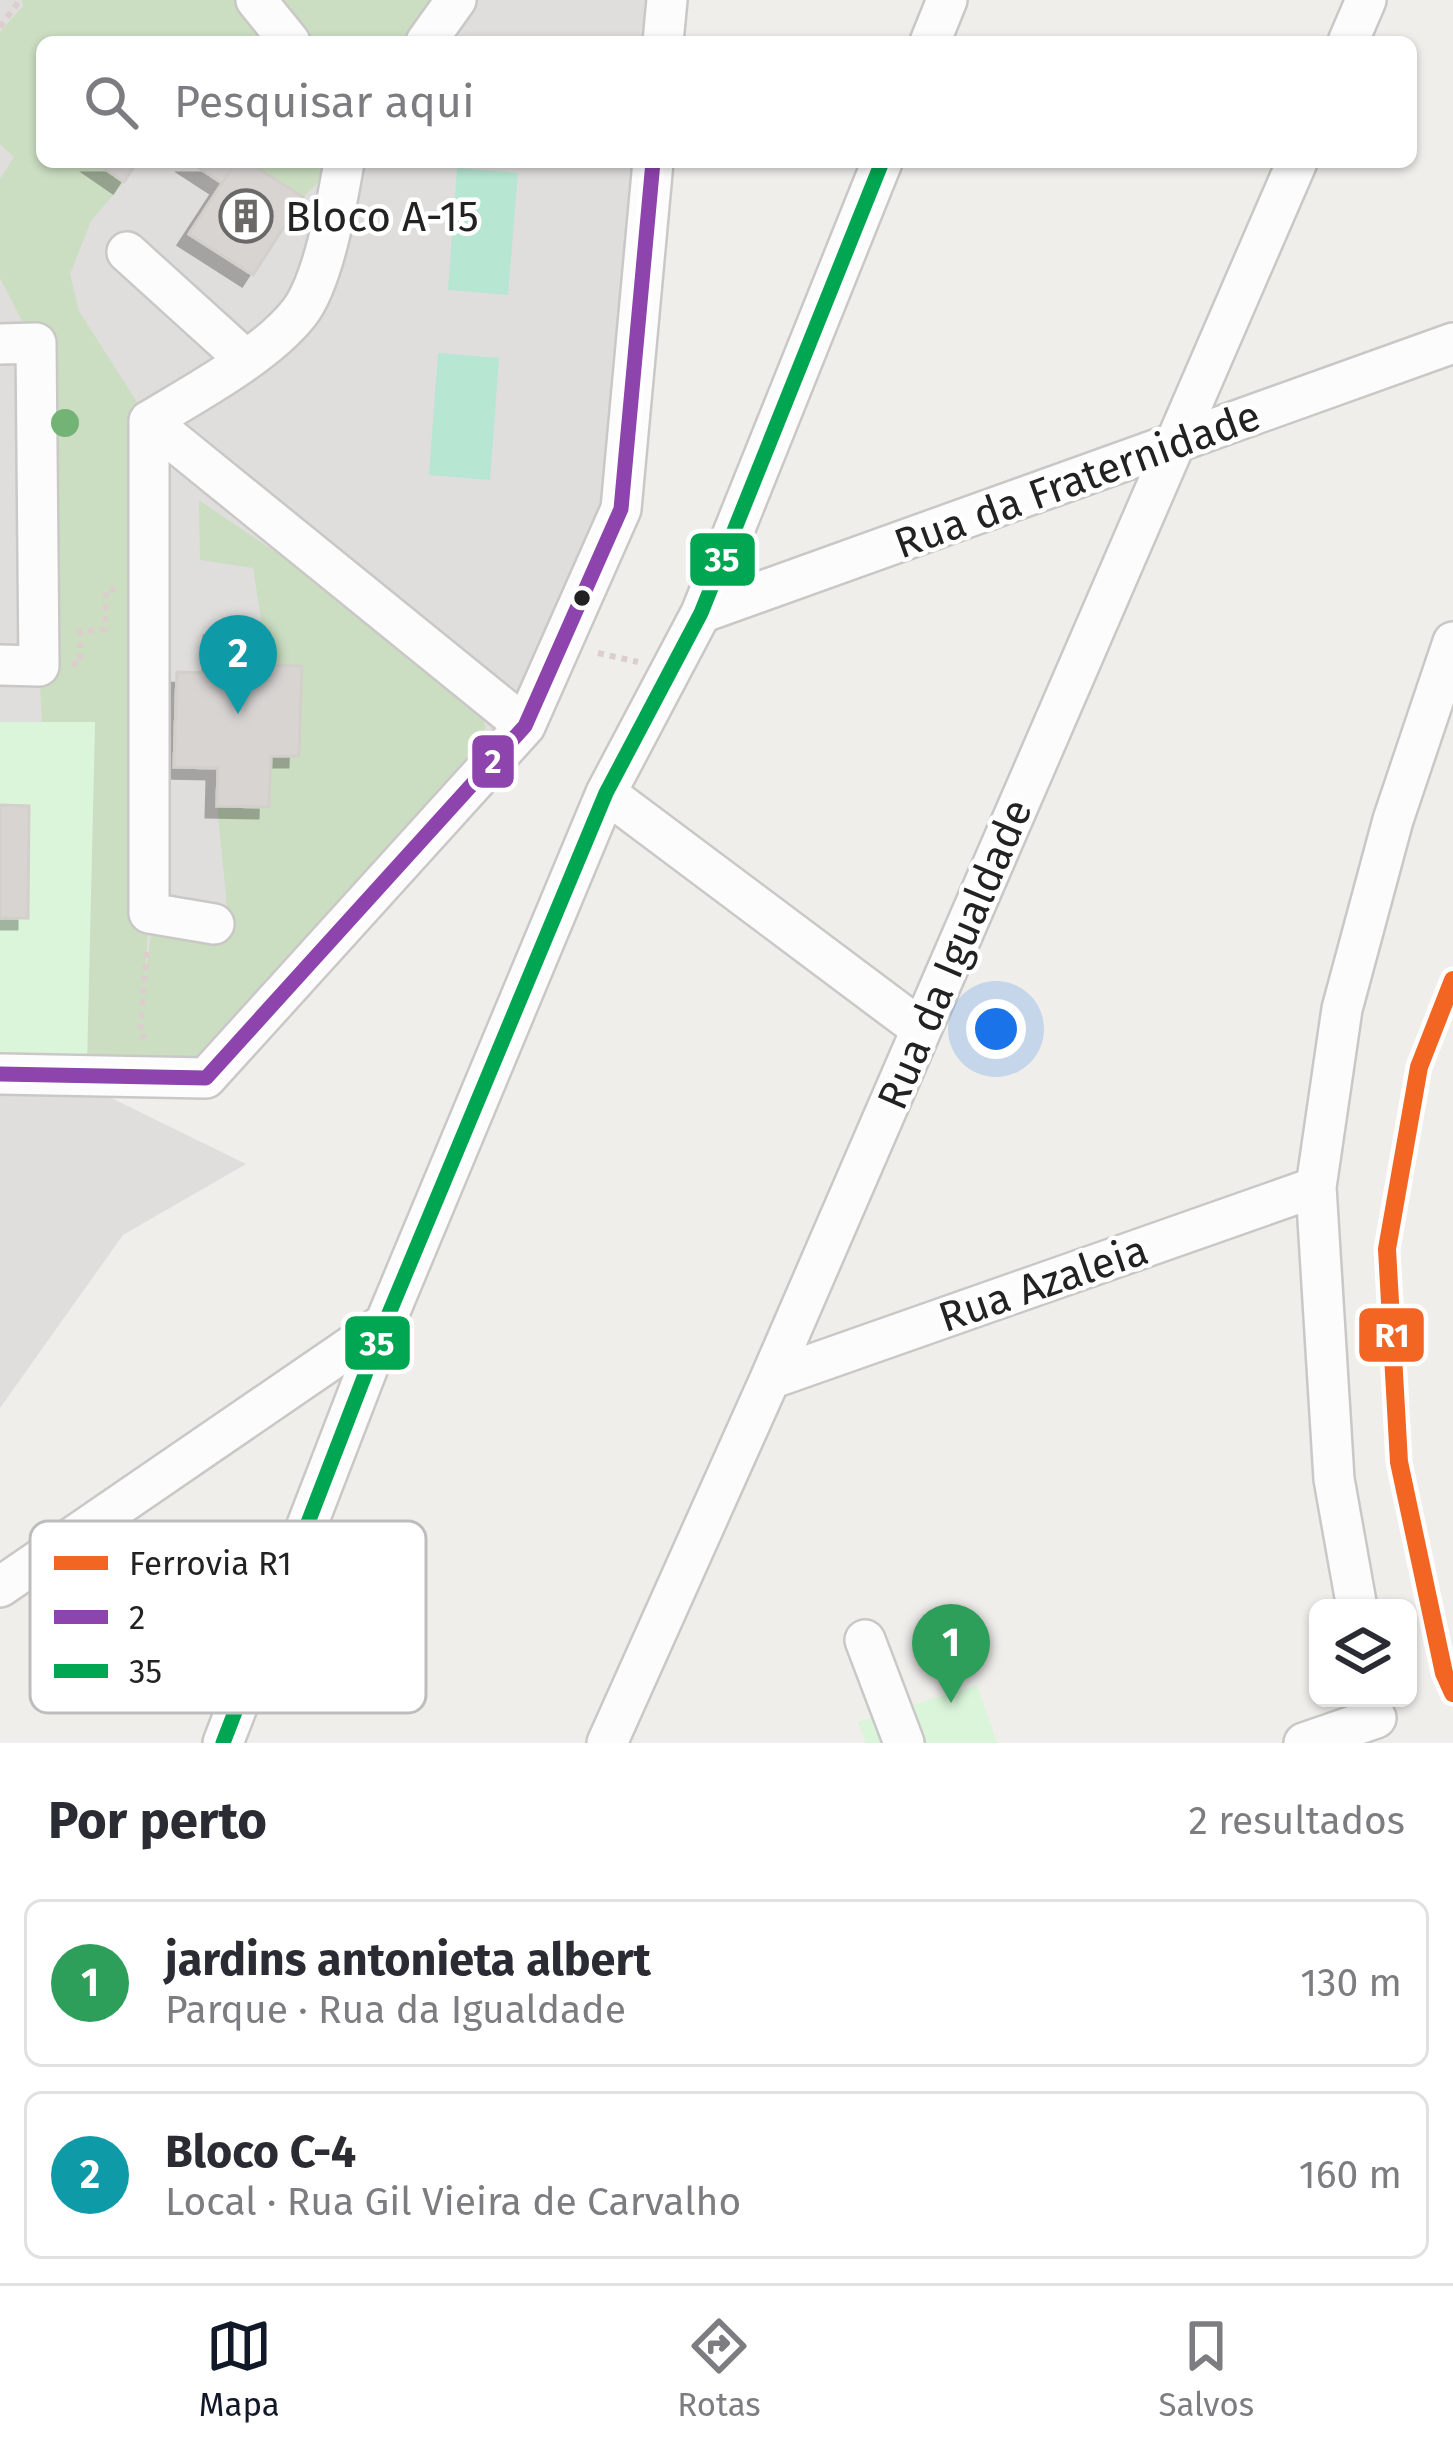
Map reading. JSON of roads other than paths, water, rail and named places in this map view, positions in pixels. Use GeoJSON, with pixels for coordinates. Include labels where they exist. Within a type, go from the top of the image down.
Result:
{"type":"FeatureCollection","features":[{"type":"Feature","properties":{"kind":"street"},"geometry":{"type":"LineString","coordinates":[[256,0],[285,36]]}},
{"type":"Feature","properties":{"kind":"street"},"geometry":{"type":"LineString","coordinates":[[430,36],[456,0]]}},
{"type":"Feature","properties":{"kind":"street"},"geometry":{"type":"LineString","coordinates":[[664,36],[667,0]]}},
{"type":"Feature","properties":{"kind":"street"},"geometry":{"type":"LineString","coordinates":[[932,36],[947,0]]}},
{"type":"Feature","properties":{"kind":"street"},"geometry":{"type":"LineString","coordinates":[[1351,36],[1366,0]]}},
{"type":"Feature","properties":{"kind":"street"},"geometry":{"type":"LineString","coordinates":[[149,422],[246,360],[301,311],[329,242],[343,168]]}},
{"type":"Feature","properties":{"kind":"street"},"geometry":{"type":"LineString","coordinates":[[0,1074],[206,1078],[525,726],[621,509],[652,168]]}},
{"type":"Feature","properties":{"kind":"street"},"geometry":{"type":"LineString","coordinates":[[309,1521],[385,1323],[606,793],[701,613],[880,168]]}},
{"type":"Feature","properties":{"kind":"street","name":"Rua da Igualdade"},"geometry":{"type":"LineString","coordinates":[[607,1743],[770,1379],[1294,168]]}},
{"type":"Feature","properties":{"kind":"street"},"geometry":{"type":"LineString","coordinates":[[127,252],[246,360]]}},
{"type":"Feature","properties":{"kind":"street"},"geometry":{"type":"LineString","coordinates":[[0,344],[36,343],[19,666]]}},
{"type":"Feature","properties":{"kind":"street","name":"Rua da Fraternidade"},"geometry":{"type":"LineString","coordinates":[[701,613],[1453,343]]}},
{"type":"Feature","properties":{"kind":"street"},"geometry":{"type":"LineString","coordinates":[[149,422],[525,726]]}},
{"type":"Feature","properties":{"kind":"street"},"geometry":{"type":"LineString","coordinates":[[149,422],[149,914],[214,924]]}},
{"type":"Feature","properties":{"kind":"street"},"geometry":{"type":"LineString","coordinates":[[1355,1599],[1334,1480],[1316,1187],[1342,1009],[1393,820],[1453,642]]}},
{"type":"Feature","properties":{"kind":"street"},"geometry":{"type":"LineString","coordinates":[[606,793],[921,1029]]}},
{"type":"Feature","properties":{"kind":"street","name":"Rua Azaleia"},"geometry":{"type":"LineString","coordinates":[[770,1379],[1316,1187]]}},
{"type":"Feature","properties":{"kind":"street"},"geometry":{"type":"LineString","coordinates":[[96,1521],[385,1323]]}},
{"type":"Feature","properties":{"kind":"street"},"geometry":{"type":"LineString","coordinates":[[0,1587],[30,1566]]}},
{"type":"Feature","properties":{"kind":"street"},"geometry":{"type":"LineString","coordinates":[[865,1640],[904,1743]]}},
{"type":"Feature","properties":{"kind":"street"},"geometry":{"type":"LineString","coordinates":[[223,1743],[235,1713]]}},
{"type":"Feature","properties":{"kind":"street"},"geometry":{"type":"LineString","coordinates":[[1304,1743],[1378,1720]]}},
{"type":"Feature","properties":{"kind":"rail line","name":"R1"},"geometry":{"type":"LineString","coordinates":[[1453,980],[1419,1067],[1387,1249],[1399,1462],[1444,1673],[1453,1693]]}},
{"type":"Feature","properties":{"kind":"place","name":"Bloco A-15"},"geometry":{"type":"Point","coordinates":[246,216]}},
{"type":"Feature","properties":{"kind":"place","name":"Bloco C-4"},"geometry":{"type":"Point","coordinates":[238,714]}},
{"type":"Feature","properties":{"kind":"place","name":"jardins antonieta albert"},"geometry":{"type":"Point","coordinates":[951,1703]}}]}
